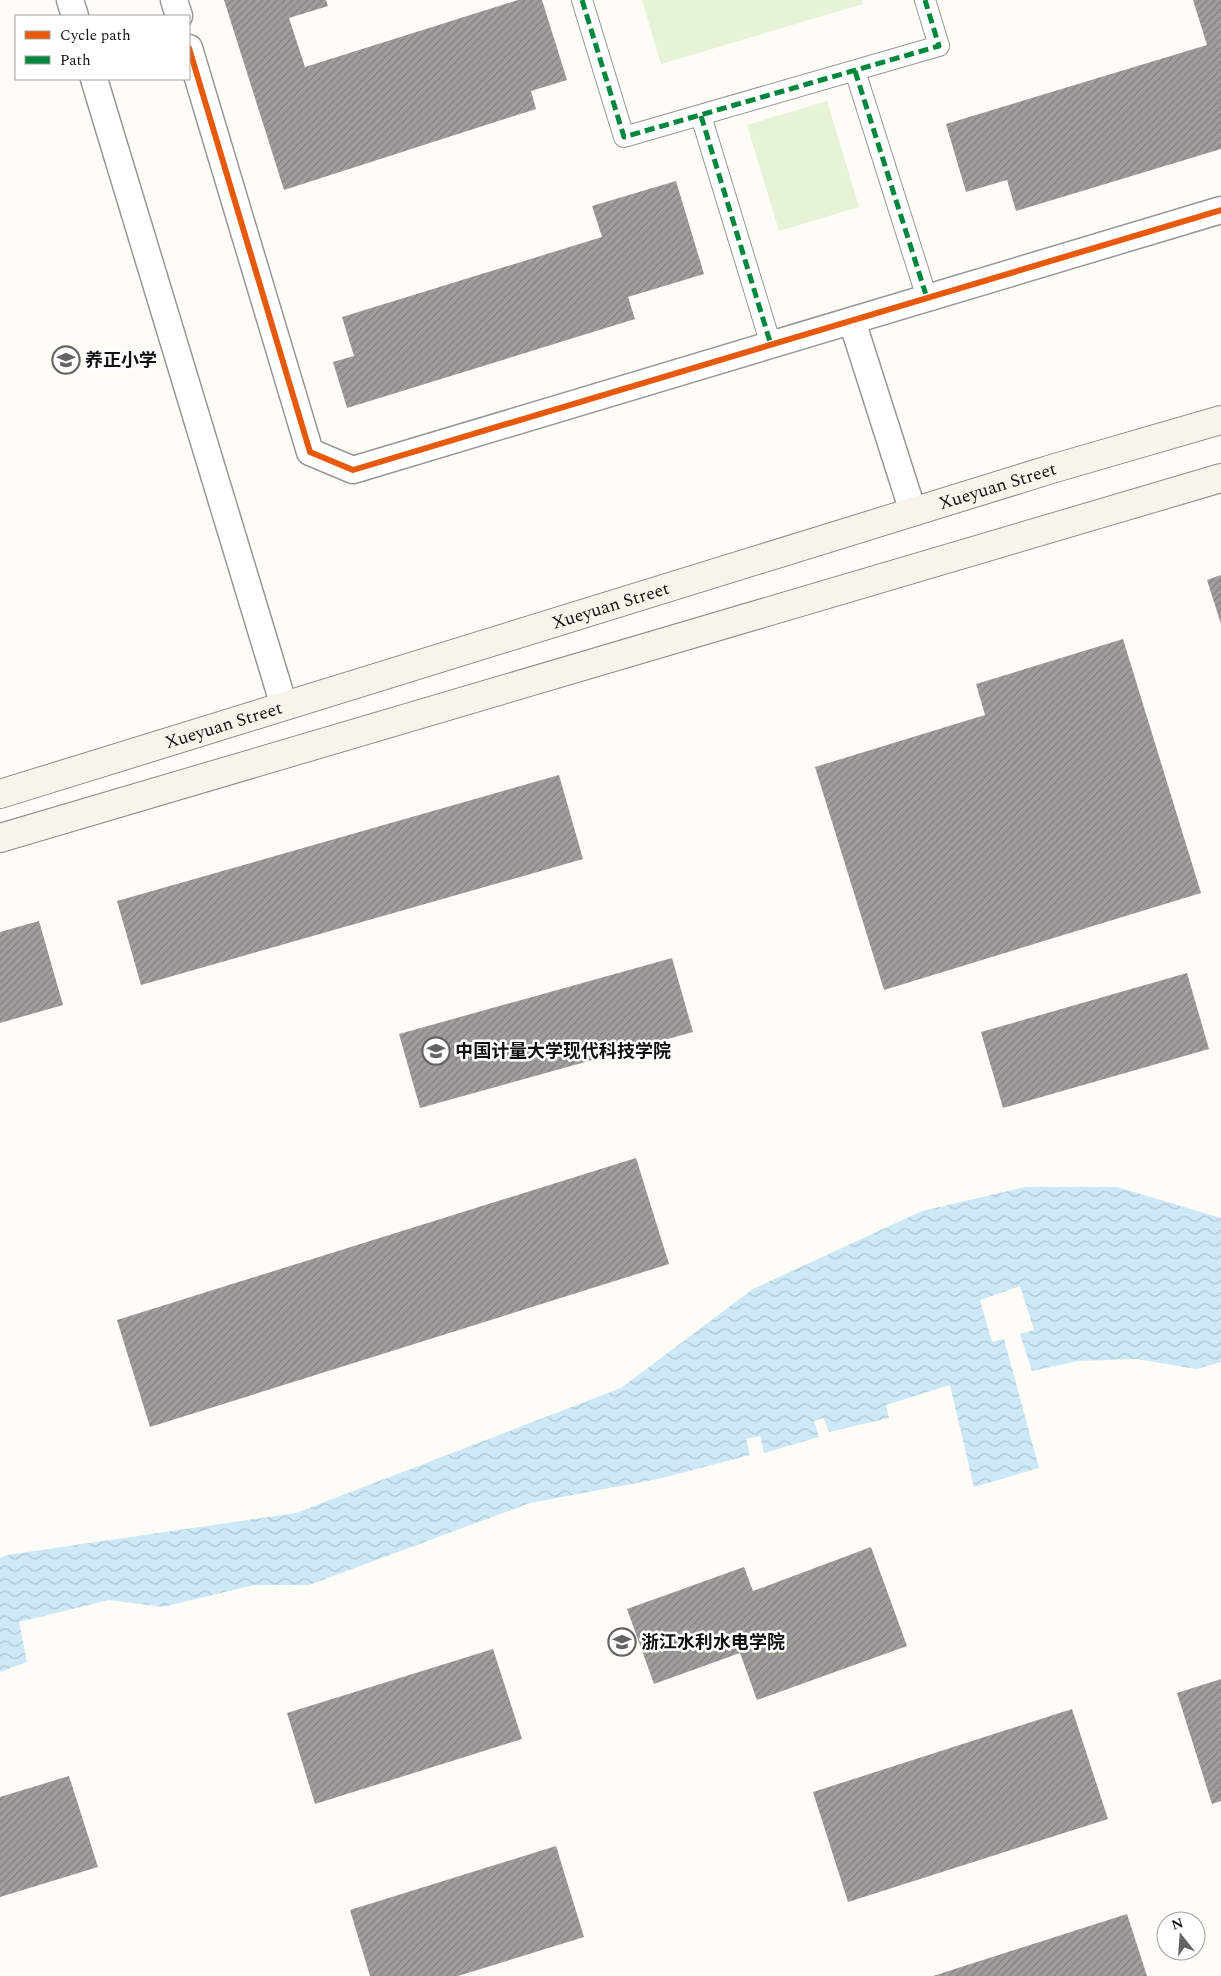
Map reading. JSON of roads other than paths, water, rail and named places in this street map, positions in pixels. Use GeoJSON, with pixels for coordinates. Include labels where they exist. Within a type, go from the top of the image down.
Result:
{"type":"FeatureCollection","features":[{"type":"Feature","properties":{"kind":"main road","name":"Xueyuan Street"},"geometry":{"type":"LineString","coordinates":[[0,794],[913,512],[1221,420]]}},
{"type":"Feature","properties":{"kind":"main road"},"geometry":{"type":"LineString","coordinates":[[0,838],[1221,478]]}},
{"type":"Feature","properties":{"kind":"street"},"geometry":{"type":"LineString","coordinates":[[70,0],[75,15]]}},
{"type":"Feature","properties":{"kind":"street"},"geometry":{"type":"LineString","coordinates":[[174,0],[179,15]]}},
{"type":"Feature","properties":{"kind":"street"},"geometry":{"type":"LineString","coordinates":[[582,0],[624,138],[939,46],[925,0]]}},
{"type":"Feature","properties":{"kind":"street"},"geometry":{"type":"LineString","coordinates":[[190,51],[310,452],[353,470],[1221,210]]}},
{"type":"Feature","properties":{"kind":"street"},"geometry":{"type":"LineString","coordinates":[[855,71],[927,298]]}},
{"type":"Feature","properties":{"kind":"street"},"geometry":{"type":"LineString","coordinates":[[94,80],[284,706]]}},
{"type":"Feature","properties":{"kind":"street"},"geometry":{"type":"LineString","coordinates":[[701,116],[771,345]]}},
{"type":"Feature","properties":{"kind":"street"},"geometry":{"type":"LineString","coordinates":[[852,321],[913,512]]}},
{"type":"Feature","properties":{"kind":"water"},"geometry":{"type":"Polygon","coordinates":[[[1026,1187],[1117,1187],[1221,1218],[1221,1362],[1196,1369],[1136,1359],[1078,1361],[1032,1371],[1020,1334],[1034,1330],[1020,1286],[980,1300],[992,1342],[1004,1339],[1039,1468],[974,1487],[950,1385],[886,1405],[889,1418],[829,1432],[823,1418],[814,1421],[819,1437],[764,1453],[760,1436],[746,1439],[750,1455],[658,1479],[530,1503],[309,1585],[254,1585],[163,1607],[109,1600],[19,1622],[27,1662],[0,1672],[0,1558],[7,1555],[296,1513],[621,1388],[753,1289],[922,1211],[1026,1187]]]}},
{"type":"Feature","properties":{"kind":"place","name":"养正小学"},"geometry":{"type":"Point","coordinates":[66,360]}},
{"type":"Feature","properties":{"kind":"place","name":"中国计量大学现代科技学院"},"geometry":{"type":"Point","coordinates":[436,1051]}},
{"type":"Feature","properties":{"kind":"place","name":"浙江水利水电学院"},"geometry":{"type":"Point","coordinates":[622,1642]}}]}
